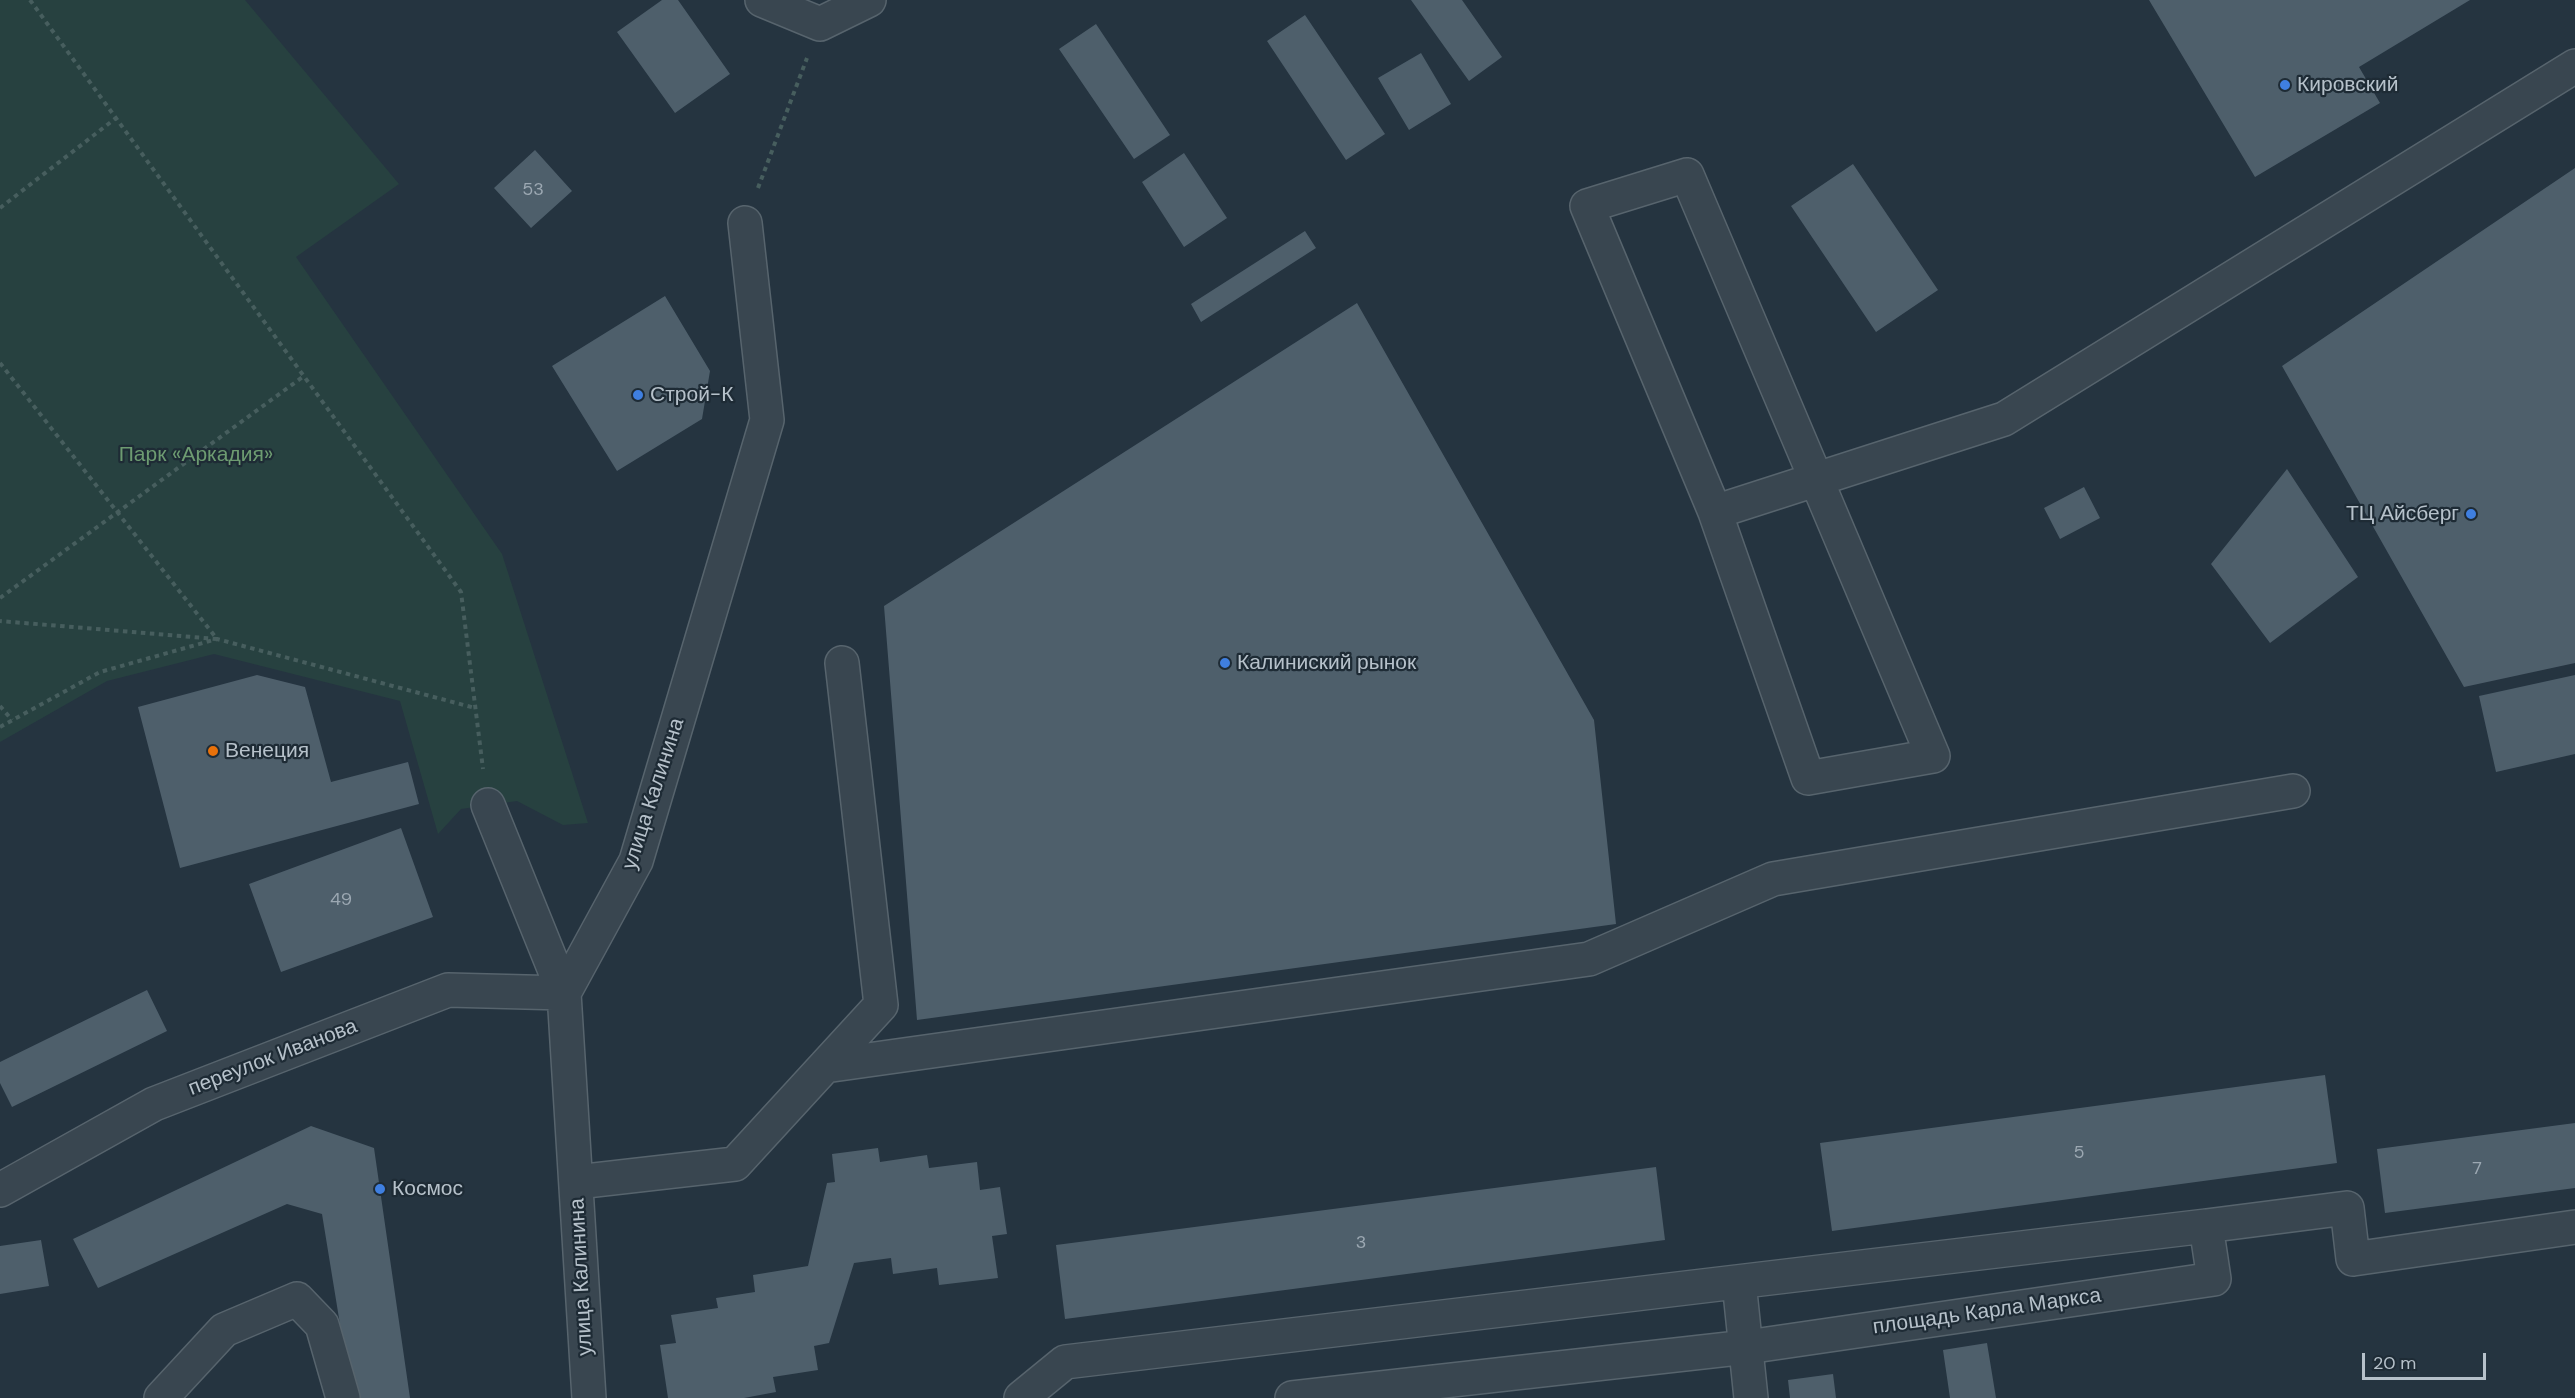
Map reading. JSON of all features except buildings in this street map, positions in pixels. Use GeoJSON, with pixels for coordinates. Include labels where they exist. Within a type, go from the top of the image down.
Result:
{"type":"FeatureCollection","features":[{"type":"Feature","properties":{"kind":"street"},"geometry":{"type":"LineString","coordinates":[[762,0],[820,24],[869,0]]}},
{"type":"Feature","properties":{"kind":"street"},"geometry":{"type":"LineString","coordinates":[[1715,512],[2004,419],[2575,66]]}},
{"type":"Feature","properties":{"kind":"street"},"geometry":{"type":"LineString","coordinates":[[1687,175],[1816,479],[1933,756],[1808,778],[1715,512],[1587,206],[1687,175]]}},
{"type":"Feature","properties":{"kind":"street","name":"улица Калинина"},"geometry":{"type":"LineString","coordinates":[[589,1398],[564,993],[636,861],[767,420],[745,223]]}},
{"type":"Feature","properties":{"kind":"street"},"geometry":{"type":"LineString","coordinates":[[577,1182],[735,1164],[881,1005],[842,663]]}},
{"type":"Feature","properties":{"kind":"street"},"geometry":{"type":"LineString","coordinates":[[825,1066],[1589,959],[1773,879],[2293,791]]}},
{"type":"Feature","properties":{"kind":"street"},"geometry":{"type":"LineString","coordinates":[[488,805],[564,993]]}},
{"type":"Feature","properties":{"kind":"street","name":"переулок Иванова"},"geometry":{"type":"LineString","coordinates":[[0,1190],[154,1104],[448,990],[564,993]]}},
{"type":"Feature","properties":{"kind":"street"},"geometry":{"type":"LineString","coordinates":[[1021,1398],[1065,1362],[2206,1227],[2346,1208],[2353,1259],[2575,1227]]}},
{"type":"Feature","properties":{"kind":"street","name":"площадь Карла Маркса"},"geometry":{"type":"LineString","coordinates":[[1292,1398],[1747,1347],[2214,1279],[2206,1227]]}},
{"type":"Feature","properties":{"kind":"street"},"geometry":{"type":"LineString","coordinates":[[1739,1282],[1751,1398]]}},
{"type":"Feature","properties":{"kind":"street"},"geometry":{"type":"LineString","coordinates":[[161,1398],[225,1330],[297,1299],[322,1325],[343,1398]]}},
{"type":"Feature","properties":{"kind":"path"},"geometry":{"type":"LineString","coordinates":[[30,0],[461,592],[488,805]]}},
{"type":"Feature","properties":{"kind":"path"},"geometry":{"type":"LineString","coordinates":[[745,223],[820,24]]}},
{"type":"Feature","properties":{"kind":"path"},"geometry":{"type":"LineString","coordinates":[[0,208],[116,118]]}},
{"type":"Feature","properties":{"kind":"path"},"geometry":{"type":"LineString","coordinates":[[0,363],[217,639]]}},
{"type":"Feature","properties":{"kind":"path"},"geometry":{"type":"LineString","coordinates":[[0,598],[303,376]]}},
{"type":"Feature","properties":{"kind":"path"},"geometry":{"type":"LineString","coordinates":[[0,621],[217,639],[476,708]]}},
{"type":"Feature","properties":{"kind":"path"},"geometry":{"type":"LineString","coordinates":[[0,727],[100,672],[217,639]]}},
{"type":"Feature","properties":{"kind":"path"},"geometry":{"type":"LineString","coordinates":[[0,706],[12,720]]}},
{"type":"Feature","properties":{"kind":"green space","name":"Парк «Аркадия»"},"geometry":{"type":"Polygon","coordinates":[[[0,0],[245,0],[399,184],[296,257],[502,554],[588,823],[563,825],[517,801],[461,809],[438,834],[400,701],[214,654],[107,681],[0,742],[0,0]]]}},
{"type":"Feature","properties":{"kind":"place","name":"Кировский"},"geometry":{"type":"Point","coordinates":[2285,85]}},
{"type":"Feature","properties":{"kind":"place","name":"Строй-К"},"geometry":{"type":"Point","coordinates":[638,395]}},
{"type":"Feature","properties":{"kind":"place","name":"ТЦ Айсберг"},"geometry":{"type":"Point","coordinates":[2471,514]}},
{"type":"Feature","properties":{"kind":"place","name":"Калиниский рынок"},"geometry":{"type":"Point","coordinates":[1225,663]}},
{"type":"Feature","properties":{"kind":"place","name":"Венеция"},"geometry":{"type":"Point","coordinates":[213,751]}},
{"type":"Feature","properties":{"kind":"place","name":"Космос"},"geometry":{"type":"Point","coordinates":[380,1189]}}]}
